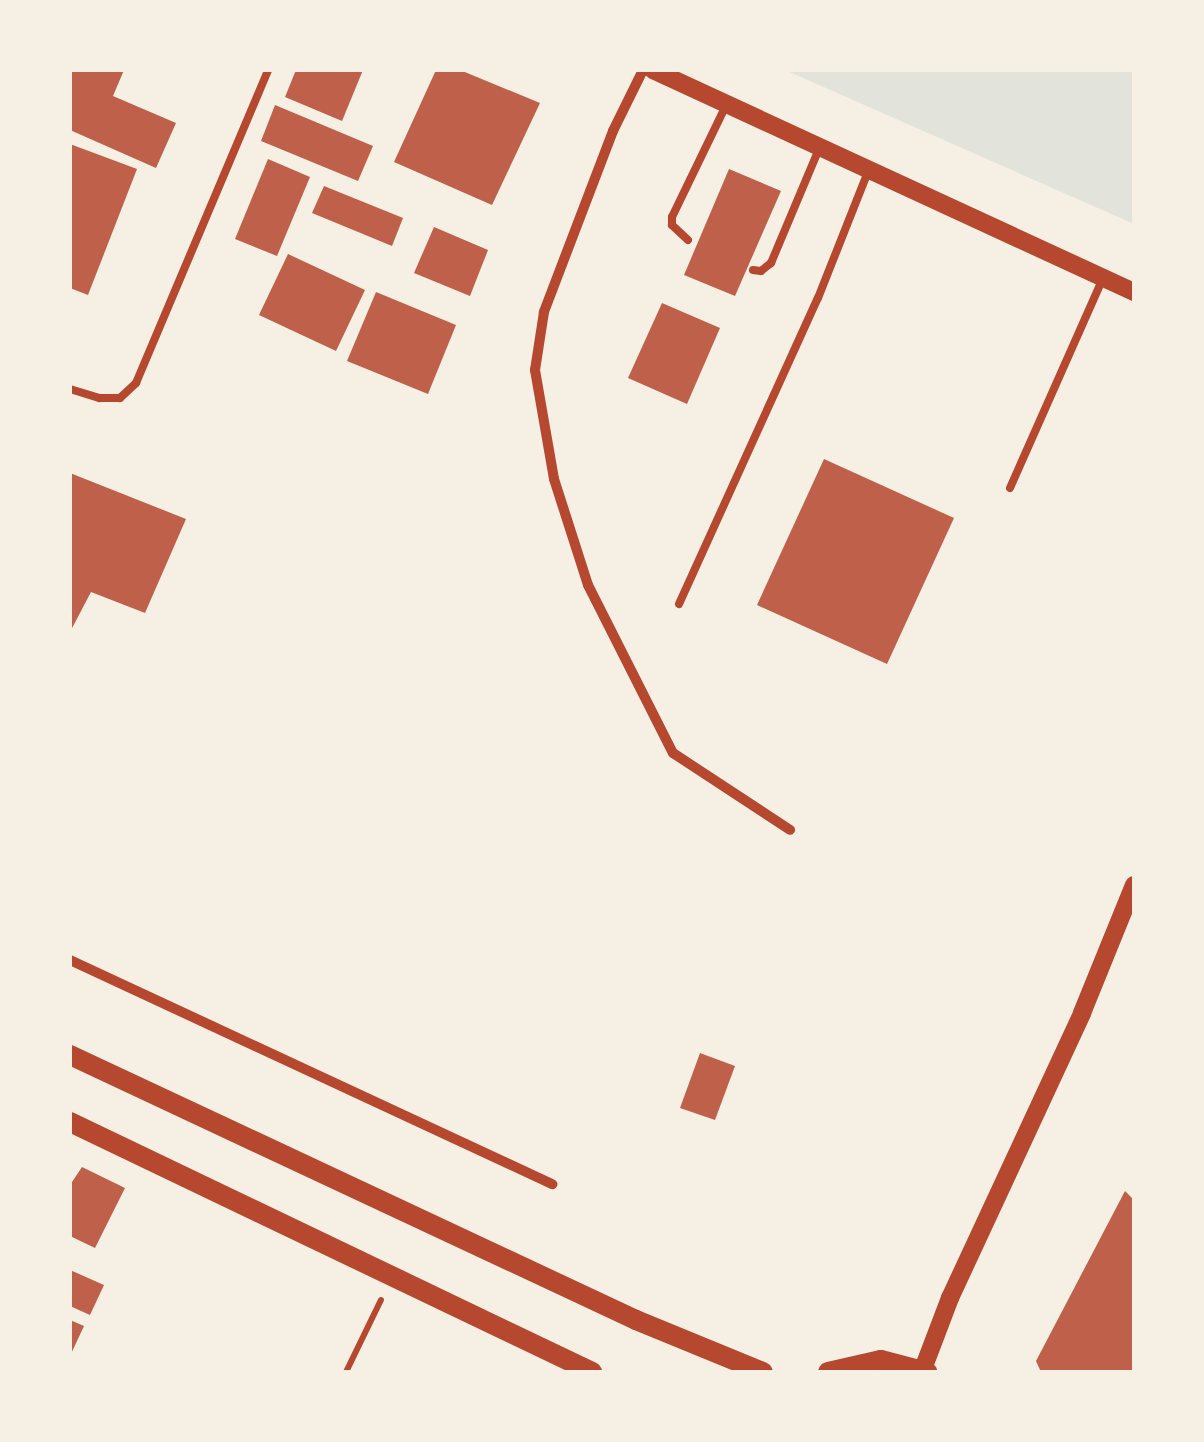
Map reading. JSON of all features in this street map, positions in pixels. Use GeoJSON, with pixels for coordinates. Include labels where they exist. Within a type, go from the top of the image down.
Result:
{"type":"FeatureCollection","features":[{"type":"Feature","properties":{"kind":"main road"},"geometry":{"type":"LineString","coordinates":[[70,1055],[636,1320],[763,1372]]}},
{"type":"Feature","properties":{"kind":"main road"},"geometry":{"type":"LineString","coordinates":[[70,1122],[592,1372]]}},
{"type":"Feature","properties":{"kind":"main road"},"geometry":{"type":"LineString","coordinates":[[828,1372],[881,1360],[925,1371]]}},
{"type":"Feature","properties":{"kind":"street"},"geometry":{"type":"LineString","coordinates":[[643,70],[612,131],[544,312],[535,370],[554,479],[588,586],[674,753],[790,830]]}},
{"type":"Feature","properties":{"kind":"street"},"geometry":{"type":"LineString","coordinates":[[654,70],[1134,292]]}},
{"type":"Feature","properties":{"kind":"street"},"geometry":{"type":"LineString","coordinates":[[925,1371],[950,1298],[1082,1012],[1134,885]]}},
{"type":"Feature","properties":{"kind":"street"},"geometry":{"type":"LineString","coordinates":[[70,960],[552,1184]]}},
{"type":"Feature","properties":{"kind":"lane"},"geometry":{"type":"LineString","coordinates":[[70,389],[100,398],[120,398],[136,383],[268,70]]}},
{"type":"Feature","properties":{"kind":"lane"},"geometry":{"type":"LineString","coordinates":[[688,240],[672,225],[672,217],[727,103]]}},
{"type":"Feature","properties":{"kind":"lane"},"geometry":{"type":"LineString","coordinates":[[753,270],[761,272],[770,263],[820,146]]}},
{"type":"Feature","properties":{"kind":"lane"},"geometry":{"type":"LineString","coordinates":[[679,604],[810,316],[869,169]]}},
{"type":"Feature","properties":{"kind":"lane"},"geometry":{"type":"LineString","coordinates":[[1010,488],[1103,278]]}},
{"type":"Feature","properties":{"kind":"path"},"geometry":{"type":"LineString","coordinates":[[346,1372],[392,1276]]}},
{"type":"Feature","properties":{"kind":"shaded area"},"geometry":{"type":"Polygon","coordinates":[[[785,70],[1134,70],[1134,224],[785,70]]]}},
{"type":"Feature","properties":{"kind":"building"},"geometry":{"type":"Polygon","coordinates":[[[70,70],[124,70],[113,96],[176,123],[156,168],[70,130],[70,70]]]}},
{"type":"Feature","properties":{"kind":"building"},"geometry":{"type":"Polygon","coordinates":[[[296,70],[363,70],[342,121],[285,97],[296,70]]]}},
{"type":"Feature","properties":{"kind":"building"},"geometry":{"type":"Polygon","coordinates":[[[436,70],[460,70],[540,103],[492,205],[394,162],[436,70]]]}},
{"type":"Feature","properties":{"kind":"building"},"geometry":{"type":"Polygon","coordinates":[[[275,105],[373,146],[358,181],[261,141],[275,105]]]}},
{"type":"Feature","properties":{"kind":"building"},"geometry":{"type":"Polygon","coordinates":[[[70,144],[137,169],[88,295],[70,288],[70,144]]]}},
{"type":"Feature","properties":{"kind":"building"},"geometry":{"type":"Polygon","coordinates":[[[268,159],[310,177],[277,256],[235,239],[268,159]]]}},
{"type":"Feature","properties":{"kind":"building"},"geometry":{"type":"Polygon","coordinates":[[[729,169],[781,191],[735,296],[684,275],[729,169]]]}},
{"type":"Feature","properties":{"kind":"building"},"geometry":{"type":"Polygon","coordinates":[[[324,186],[403,218],[392,246],[312,213],[324,186]]]}},
{"type":"Feature","properties":{"kind":"building"},"geometry":{"type":"Polygon","coordinates":[[[434,227],[488,250],[470,296],[414,273],[434,227]]]}},
{"type":"Feature","properties":{"kind":"building"},"geometry":{"type":"Polygon","coordinates":[[[288,254],[365,290],[336,351],[259,315],[288,254]]]}},
{"type":"Feature","properties":{"kind":"building"},"geometry":{"type":"Polygon","coordinates":[[[376,292],[456,325],[428,394],[347,361],[376,292]]]}},
{"type":"Feature","properties":{"kind":"building"},"geometry":{"type":"Polygon","coordinates":[[[662,303],[720,328],[687,404],[628,378],[662,303]]]}},
{"type":"Feature","properties":{"kind":"building"},"geometry":{"type":"Polygon","coordinates":[[[824,459],[954,518],[887,664],[757,605],[824,459]]]}},
{"type":"Feature","properties":{"kind":"building"},"geometry":{"type":"Polygon","coordinates":[[[70,473],[186,519],[145,613],[91,592],[70,632],[70,473]]]}},
{"type":"Feature","properties":{"kind":"building"},"geometry":{"type":"Polygon","coordinates":[[[700,1053],[735,1066],[715,1120],[680,1108],[700,1053]]]}},
{"type":"Feature","properties":{"kind":"building"},"geometry":{"type":"Polygon","coordinates":[[[82,1167],[125,1188],[95,1248],[70,1236],[70,1185],[82,1167]]]}},
{"type":"Feature","properties":{"kind":"building"},"geometry":{"type":"Polygon","coordinates":[[[1125,1191],[1134,1200],[1134,1372],[1041,1372],[1036,1361],[1125,1191]]]}},
{"type":"Feature","properties":{"kind":"building"},"geometry":{"type":"Polygon","coordinates":[[[70,1270],[104,1285],[90,1315],[70,1306],[70,1270]]]}},
{"type":"Feature","properties":{"kind":"building"},"geometry":{"type":"Polygon","coordinates":[[[70,1320],[84,1326],[70,1356],[70,1320]]]}}]}
